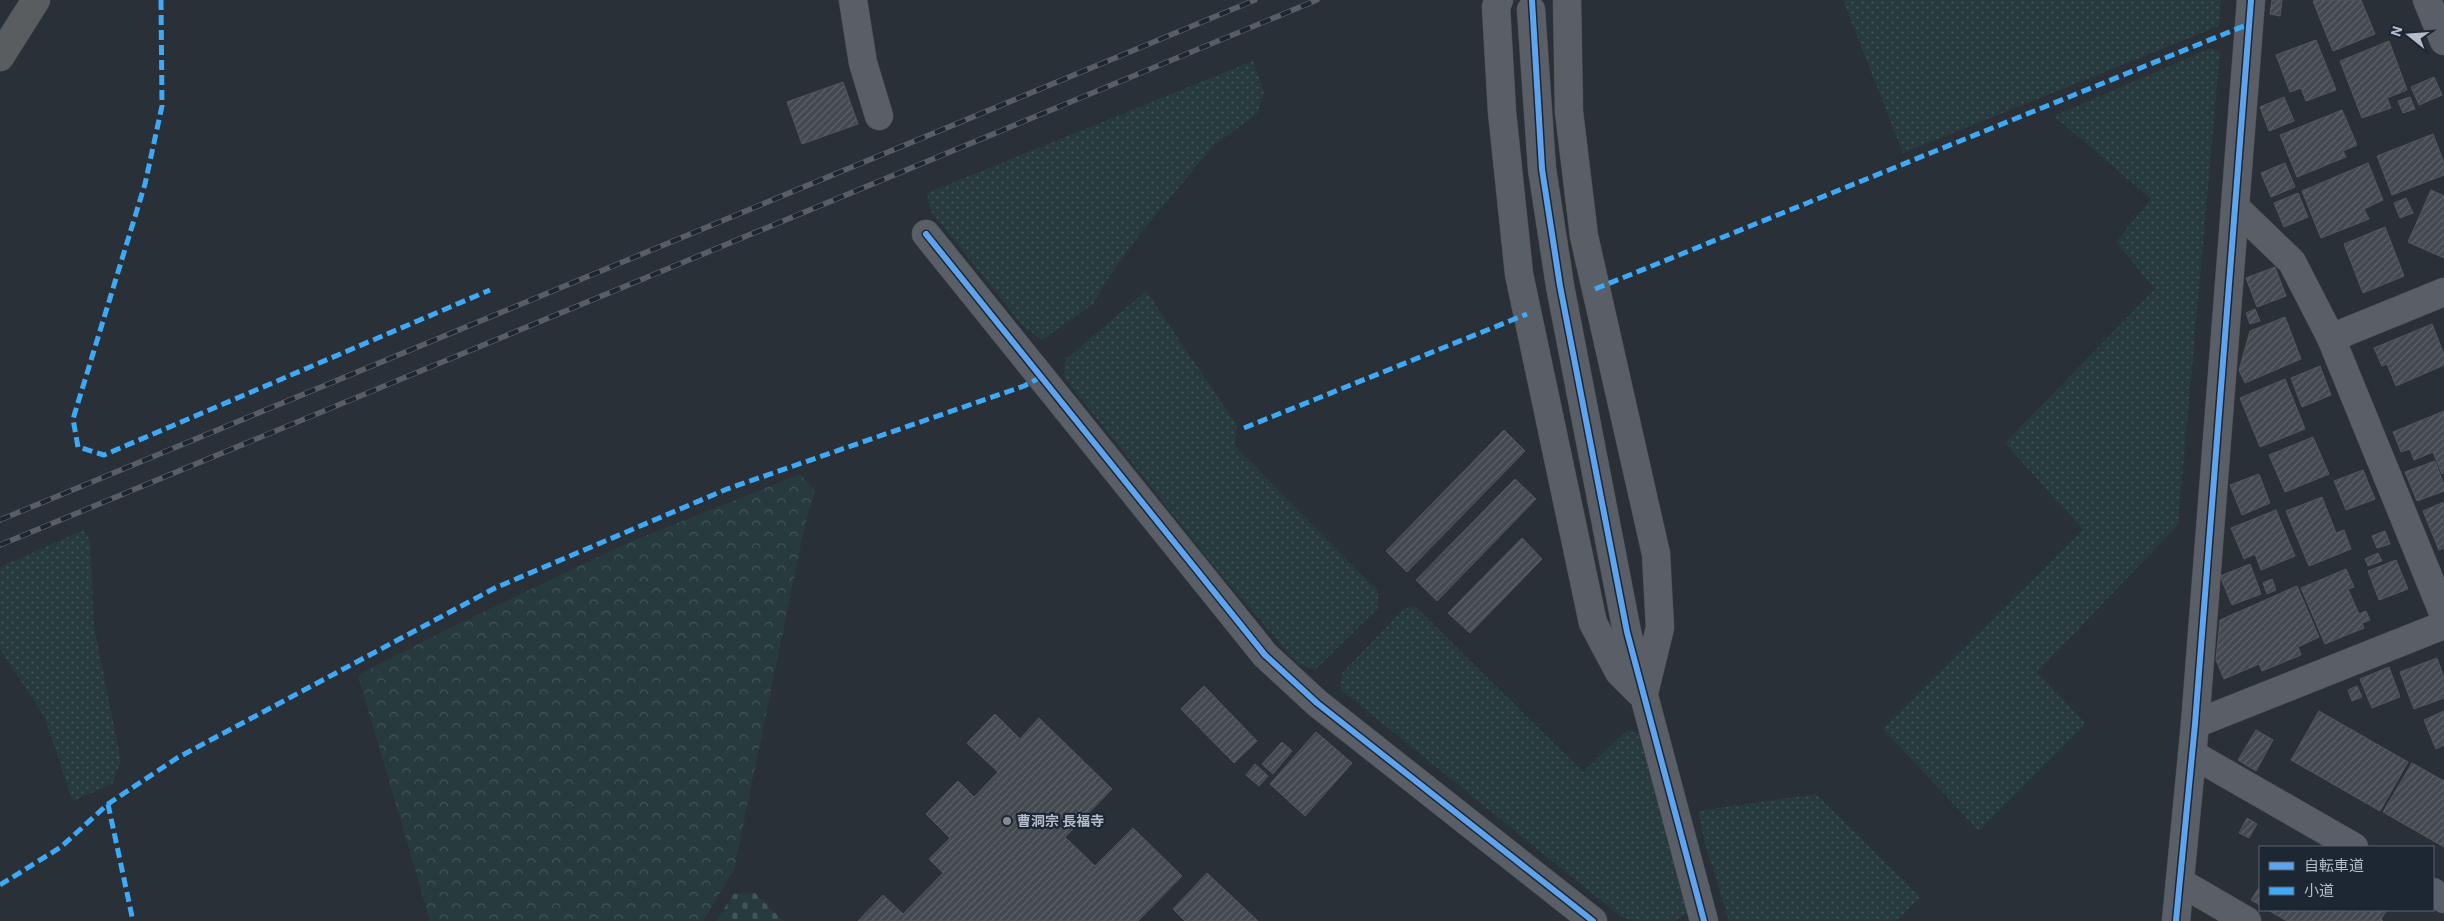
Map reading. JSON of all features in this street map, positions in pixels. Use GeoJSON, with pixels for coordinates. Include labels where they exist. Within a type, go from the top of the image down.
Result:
{"type":"FeatureCollection","features":[{"type":"Feature","properties":{"kind":"highway"},"geometry":{"type":"LineString","coordinates":[[0,58],[36,0]]}},
{"type":"Feature","properties":{"kind":"street"},"geometry":{"type":"LineString","coordinates":[[853,0],[863,63],[879,116]]}},
{"type":"Feature","properties":{"kind":"street"},"geometry":{"type":"LineString","coordinates":[[1499,0],[1496,7],[1502,112],[1518,274],[1593,623],[1619,672],[1644,696]]}},
{"type":"Feature","properties":{"kind":"street"},"geometry":{"type":"LineString","coordinates":[[1567,0],[1569,112],[1584,236],[1656,554],[1660,628],[1644,696]]}},
{"type":"Feature","properties":{"kind":"street"},"geometry":{"type":"LineString","coordinates":[[2176,921],[2195,724],[2251,0]]}},
{"type":"Feature","properties":{"kind":"street"},"geometry":{"type":"LineString","coordinates":[[2427,0],[2444,42]]}},
{"type":"Feature","properties":{"kind":"street"},"geometry":{"type":"LineString","coordinates":[[1531,10],[1542,169],[1560,286],[1627,632],[1704,921]]}},
{"type":"Feature","properties":{"kind":"street"},"geometry":{"type":"LineString","coordinates":[[2236,208],[2292,262],[2331,338],[2444,615]]}},
{"type":"Feature","properties":{"kind":"street"},"geometry":{"type":"LineString","coordinates":[[926,234],[1265,655],[1317,704],[1594,921]]}},
{"type":"Feature","properties":{"kind":"street"},"geometry":{"type":"LineString","coordinates":[[2331,338],[2444,292]]}},
{"type":"Feature","properties":{"kind":"street"},"geometry":{"type":"LineString","coordinates":[[2195,724],[2444,624]]}},
{"type":"Feature","properties":{"kind":"street"},"geometry":{"type":"LineString","coordinates":[[2192,754],[2352,846]]}},
{"type":"Feature","properties":{"kind":"street"},"geometry":{"type":"LineString","coordinates":[[2180,882],[2247,921]]}},
{"type":"Feature","properties":{"kind":"green space"},"geometry":{"type":"Polygon","coordinates":[[[1843,0],[2221,0],[2219,26],[1903,153],[1843,0]]]}},
{"type":"Feature","properties":{"kind":"green space"},"geometry":{"type":"Polygon","coordinates":[[[2211,48],[2220,52],[2178,525],[2037,672],[2086,724],[1979,831],[1883,729],[2083,530],[2005,443],[2155,289],[2116,242],[2151,199],[2054,116],[2211,48]]]}},
{"type":"Feature","properties":{"kind":"green space"},"geometry":{"type":"Polygon","coordinates":[[[1253,61],[1264,92],[1257,114],[1214,145],[1140,234],[1109,277],[1093,304],[1042,340],[1023,326],[930,210],[927,193],[1253,61]]]}},
{"type":"Feature","properties":{"kind":"green space"},"geometry":{"type":"Polygon","coordinates":[[[1146,291],[1237,425],[1235,446],[1378,591],[1378,608],[1315,670],[1298,664],[1216,569],[1064,377],[1065,360],[1146,291]]]}},
{"type":"Feature","properties":{"kind":"green space"},"geometry":{"type":"Polygon","coordinates":[[[800,474],[815,491],[805,525],[734,870],[703,921],[430,921],[358,675],[452,627],[625,544],[800,474]]]}},
{"type":"Feature","properties":{"kind":"green space"},"geometry":{"type":"Polygon","coordinates":[[[84,530],[90,541],[94,626],[121,761],[112,784],[73,801],[44,716],[0,649],[0,567],[84,530]]]}},
{"type":"Feature","properties":{"kind":"green space"},"geometry":{"type":"Polygon","coordinates":[[[1414,605],[1583,772],[1627,730],[1639,734],[1687,913],[1676,921],[1633,921],[1621,917],[1340,689],[1342,673],[1403,610],[1414,605]]]}},
{"type":"Feature","properties":{"kind":"green space"},"geometry":{"type":"Polygon","coordinates":[[[1816,794],[1920,897],[1897,921],[1729,921],[1705,844],[1698,811],[1816,794]]]}},
{"type":"Feature","properties":{"kind":"green space"},"geometry":{"type":"Polygon","coordinates":[[[755,893],[783,921],[716,921],[734,894],[755,893]]]}},
{"type":"Feature","properties":{"kind":"building"},"geometry":{"type":"Polygon","coordinates":[[[2272,0],[2282,0],[2280,16],[2270,14],[2272,0]]]}},
{"type":"Feature","properties":{"kind":"building"},"geometry":{"type":"Polygon","coordinates":[[[2361,0],[2375,34],[2333,51],[2313,1],[2361,0]]]}},
{"type":"Feature","properties":{"kind":"building"},"geometry":{"type":"Polygon","coordinates":[[[2316,40],[2336,90],[2306,101],[2301,88],[2290,92],[2276,55],[2316,40]]]}},
{"type":"Feature","properties":{"kind":"building"},"geometry":{"type":"Polygon","coordinates":[[[2389,41],[2407,90],[2387,98],[2391,108],[2362,118],[2340,61],[2389,41]]]}},
{"type":"Feature","properties":{"kind":"building"},"geometry":{"type":"Polygon","coordinates":[[[2434,77],[2442,95],[2419,105],[2411,87],[2434,77]]]}},
{"type":"Feature","properties":{"kind":"building"},"geometry":{"type":"Polygon","coordinates":[[[843,82],[858,124],[802,144],[787,102],[843,82]]]}},
{"type":"Feature","properties":{"kind":"building"},"geometry":{"type":"Polygon","coordinates":[[[2284,97],[2294,121],[2269,131],[2260,107],[2284,97]]]}},
{"type":"Feature","properties":{"kind":"building"},"geometry":{"type":"Polygon","coordinates":[[[2410,97],[2415,109],[2403,113],[2398,101],[2410,97]]]}},
{"type":"Feature","properties":{"kind":"building"},"geometry":{"type":"Polygon","coordinates":[[[2342,110],[2357,145],[2343,151],[2346,157],[2297,177],[2280,135],[2342,110]]]}},
{"type":"Feature","properties":{"kind":"building"},"geometry":{"type":"Polygon","coordinates":[[[2433,134],[2444,163],[2444,175],[2392,195],[2377,156],[2433,134]]]}},
{"type":"Feature","properties":{"kind":"building"},"geometry":{"type":"Polygon","coordinates":[[[2285,163],[2295,187],[2271,197],[2261,173],[2285,163]]]}},
{"type":"Feature","properties":{"kind":"building"},"geometry":{"type":"Polygon","coordinates":[[[2368,163],[2383,200],[2364,209],[2369,219],[2321,238],[2302,191],[2368,163]]]}},
{"type":"Feature","properties":{"kind":"building"},"geometry":{"type":"Polygon","coordinates":[[[2431,190],[2444,196],[2444,258],[2408,242],[2431,190]]]}},
{"type":"Feature","properties":{"kind":"building"},"geometry":{"type":"Polygon","coordinates":[[[2298,193],[2308,217],[2284,227],[2274,203],[2298,193]]]}},
{"type":"Feature","properties":{"kind":"building"},"geometry":{"type":"Polygon","coordinates":[[[2406,198],[2413,213],[2400,218],[2394,203],[2406,198]]]}},
{"type":"Feature","properties":{"kind":"building"},"geometry":{"type":"Polygon","coordinates":[[[2385,227],[2404,276],[2363,293],[2344,244],[2385,227]]]}},
{"type":"Feature","properties":{"kind":"building"},"geometry":{"type":"Polygon","coordinates":[[[2275,267],[2286,296],[2257,307],[2246,278],[2275,267]]]}},
{"type":"Feature","properties":{"kind":"building"},"geometry":{"type":"Polygon","coordinates":[[[2255,309],[2260,321],[2250,324],[2246,313],[2255,309]]]}},
{"type":"Feature","properties":{"kind":"building"},"geometry":{"type":"Polygon","coordinates":[[[2285,317],[2301,359],[2245,383],[2239,370],[2250,331],[2285,317]]]}},
{"type":"Feature","properties":{"kind":"building"},"geometry":{"type":"Polygon","coordinates":[[[2432,324],[2444,354],[2444,365],[2396,386],[2387,364],[2382,366],[2374,348],[2432,324]]]}},
{"type":"Feature","properties":{"kind":"building"},"geometry":{"type":"Polygon","coordinates":[[[2320,366],[2331,395],[2302,407],[2291,378],[2320,366]]]}},
{"type":"Feature","properties":{"kind":"building"},"geometry":{"type":"Polygon","coordinates":[[[2285,379],[2305,429],[2260,447],[2240,398],[2285,379]]]}},
{"type":"Feature","properties":{"kind":"building"},"geometry":{"type":"Polygon","coordinates":[[[2444,411],[2444,473],[2442,474],[2433,452],[2414,460],[2410,449],[2401,452],[2393,432],[2444,411]]]}},
{"type":"Feature","properties":{"kind":"building"},"geometry":{"type":"Polygon","coordinates":[[[1504,430],[1525,451],[1407,572],[1386,551],[1504,430]]]}},
{"type":"Feature","properties":{"kind":"building"},"geometry":{"type":"Polygon","coordinates":[[[2313,437],[2329,474],[2285,492],[2269,455],[2313,437]]]}},
{"type":"Feature","properties":{"kind":"building"},"geometry":{"type":"Polygon","coordinates":[[[2435,461],[2444,485],[2444,491],[2417,501],[2405,472],[2435,461]]]}},
{"type":"Feature","properties":{"kind":"building"},"geometry":{"type":"Polygon","coordinates":[[[2363,470],[2375,499],[2346,510],[2334,481],[2363,470]]]}},
{"type":"Feature","properties":{"kind":"building"},"geometry":{"type":"Polygon","coordinates":[[[2259,474],[2270,503],[2242,515],[2230,485],[2259,474]]]}},
{"type":"Feature","properties":{"kind":"building"},"geometry":{"type":"Polygon","coordinates":[[[1515,479],[1536,499],[1437,601],[1416,580],[1515,479]]]}},
{"type":"Feature","properties":{"kind":"building"},"geometry":{"type":"Polygon","coordinates":[[[2322,497],[2336,533],[2344,530],[2351,549],[2309,566],[2286,511],[2322,497]]]}},
{"type":"Feature","properties":{"kind":"building"},"geometry":{"type":"Polygon","coordinates":[[[2444,502],[2444,548],[2439,550],[2423,511],[2444,502]]]}},
{"type":"Feature","properties":{"kind":"building"},"geometry":{"type":"Polygon","coordinates":[[[2276,510],[2295,556],[2261,570],[2255,554],[2244,559],[2231,528],[2276,510]]]}},
{"type":"Feature","properties":{"kind":"building"},"geometry":{"type":"Polygon","coordinates":[[[2385,531],[2390,544],[2377,548],[2372,536],[2385,531]]]}},
{"type":"Feature","properties":{"kind":"building"},"geometry":{"type":"Polygon","coordinates":[[[1522,538],[1542,559],[1470,633],[1448,613],[1522,538]]]}},
{"type":"Feature","properties":{"kind":"building"},"geometry":{"type":"Polygon","coordinates":[[[2378,553],[2382,561],[2368,566],[2365,559],[2378,553]]]}},
{"type":"Feature","properties":{"kind":"building"},"geometry":{"type":"Polygon","coordinates":[[[2396,560],[2408,589],[2379,600],[2368,571],[2396,560]]]}},
{"type":"Feature","properties":{"kind":"building"},"geometry":{"type":"Polygon","coordinates":[[[2250,564],[2261,594],[2232,605],[2220,576],[2250,564]]]}},
{"type":"Feature","properties":{"kind":"building"},"geometry":{"type":"Polygon","coordinates":[[[2346,569],[2354,587],[2348,589],[2359,614],[2366,611],[2370,620],[2362,623],[2364,628],[2325,644],[2301,588],[2346,569]]]}},
{"type":"Feature","properties":{"kind":"building"},"geometry":{"type":"Polygon","coordinates":[[[2272,579],[2276,590],[2267,594],[2263,583],[2272,579]]]}},
{"type":"Feature","properties":{"kind":"building"},"geometry":{"type":"Polygon","coordinates":[[[2297,586],[2319,637],[2298,647],[2301,655],[2262,671],[2259,664],[2224,679],[2216,660],[2220,620],[2297,586]]]}},
{"type":"Feature","properties":{"kind":"building"},"geometry":{"type":"Polygon","coordinates":[[[2437,658],[2444,678],[2444,698],[2414,709],[2400,672],[2437,658]]]}},
{"type":"Feature","properties":{"kind":"building"},"geometry":{"type":"Polygon","coordinates":[[[2389,667],[2400,697],[2372,708],[2360,679],[2389,667]]]}},
{"type":"Feature","properties":{"kind":"building"},"geometry":{"type":"Polygon","coordinates":[[[1204,686],[1257,741],[1234,763],[1181,709],[1204,686]]]}},
{"type":"Feature","properties":{"kind":"building"},"geometry":{"type":"Polygon","coordinates":[[[2357,686],[2362,697],[2352,701],[2348,690],[2357,686]]]}},
{"type":"Feature","properties":{"kind":"building"},"geometry":{"type":"Polygon","coordinates":[[[2319,711],[2408,762],[2380,811],[2291,760],[2319,711]]]}},
{"type":"Feature","properties":{"kind":"building"},"geometry":{"type":"Polygon","coordinates":[[[2444,711],[2444,745],[2436,749],[2424,720],[2444,711]]]}},
{"type":"Feature","properties":{"kind":"building","name":"曹洞宗 長福寺"},"geometry":{"type":"Polygon","coordinates":[[[995,714],[1020,739],[1039,718],[1112,789],[1065,837],[1095,866],[1133,828],[1182,876],[1138,921],[858,921],[883,895],[903,914],[943,873],[929,859],[950,838],[926,814],[958,781],[974,797],[998,772],[967,743],[995,714]]]}},
{"type":"Feature","properties":{"kind":"building"},"geometry":{"type":"Polygon","coordinates":[[[2256,730],[2273,740],[2256,771],[2238,760],[2256,730]]]}},
{"type":"Feature","properties":{"kind":"building"},"geometry":{"type":"Polygon","coordinates":[[[1316,732],[1352,763],[1305,816],[1270,784],[1316,732]]]}},
{"type":"Feature","properties":{"kind":"building"},"geometry":{"type":"Polygon","coordinates":[[[1282,742],[1292,751],[1273,774],[1262,764],[1282,742]]]}},
{"type":"Feature","properties":{"kind":"building"},"geometry":{"type":"Polygon","coordinates":[[[2412,763],[2444,781],[2444,847],[2383,812],[2412,763]]]}},
{"type":"Feature","properties":{"kind":"building"},"geometry":{"type":"Polygon","coordinates":[[[1255,764],[1268,776],[1259,786],[1246,775],[1255,764]]]}},
{"type":"Feature","properties":{"kind":"building"},"geometry":{"type":"Polygon","coordinates":[[[2247,818],[2257,824],[2249,838],[2239,833],[2247,818]]]}},
{"type":"Feature","properties":{"kind":"building"},"geometry":{"type":"Polygon","coordinates":[[[1207,873],[1258,921],[1185,921],[1173,909],[1207,873]]]}},
{"type":"Feature","properties":{"kind":"building"},"geometry":{"type":"Polygon","coordinates":[[[2259,888],[2259,904],[2251,900],[2259,888]]]}},
{"type":"Feature","properties":{"kind":"building"},"geometry":{"type":"Polygon","coordinates":[[[2270,911],[2386,911],[2381,919],[2383,921],[2287,921],[2270,911]]]}},
{"type":"Feature","properties":{"kind":"railway"},"geometry":{"type":"LineString","coordinates":[[0,520],[1255,0]]}},
{"type":"Feature","properties":{"kind":"railway"},"geometry":{"type":"LineString","coordinates":[[0,545],[1317,0]]}},
{"type":"Feature","properties":{"kind":"marked path"},"geometry":{"type":"LineString","coordinates":[[161,0],[162,106],[145,184],[73,419],[78,447],[104,455],[490,290]]}},
{"type":"Feature","properties":{"kind":"marked path"},"geometry":{"type":"LineString","coordinates":[[1595,289],[2249,24]]}},
{"type":"Feature","properties":{"kind":"marked path"},"geometry":{"type":"LineString","coordinates":[[1244,428],[1527,314]]}},
{"type":"Feature","properties":{"kind":"marked path"},"geometry":{"type":"LineString","coordinates":[[0,885],[61,847],[108,804],[177,758],[495,588],[727,489],[1024,386],[1043,376]]}},
{"type":"Feature","properties":{"kind":"marked path"},"geometry":{"type":"LineString","coordinates":[[108,804],[133,921]]}},
{"type":"Feature","properties":{"kind":"cycle path"},"geometry":{"type":"LineString","coordinates":[[1532,0],[1542,169],[1560,286],[1627,632],[1704,921]]}},
{"type":"Feature","properties":{"kind":"cycle path"},"geometry":{"type":"LineString","coordinates":[[2176,921],[2195,724],[2251,0]]}},
{"type":"Feature","properties":{"kind":"cycle path"},"geometry":{"type":"LineString","coordinates":[[926,234],[1265,655],[1317,703],[1593,921]]}},
{"type":"Feature","properties":{"kind":"place","name":"曹洞宗 長福寺"},"geometry":{"type":"Point","coordinates":[1007,821]}}]}
